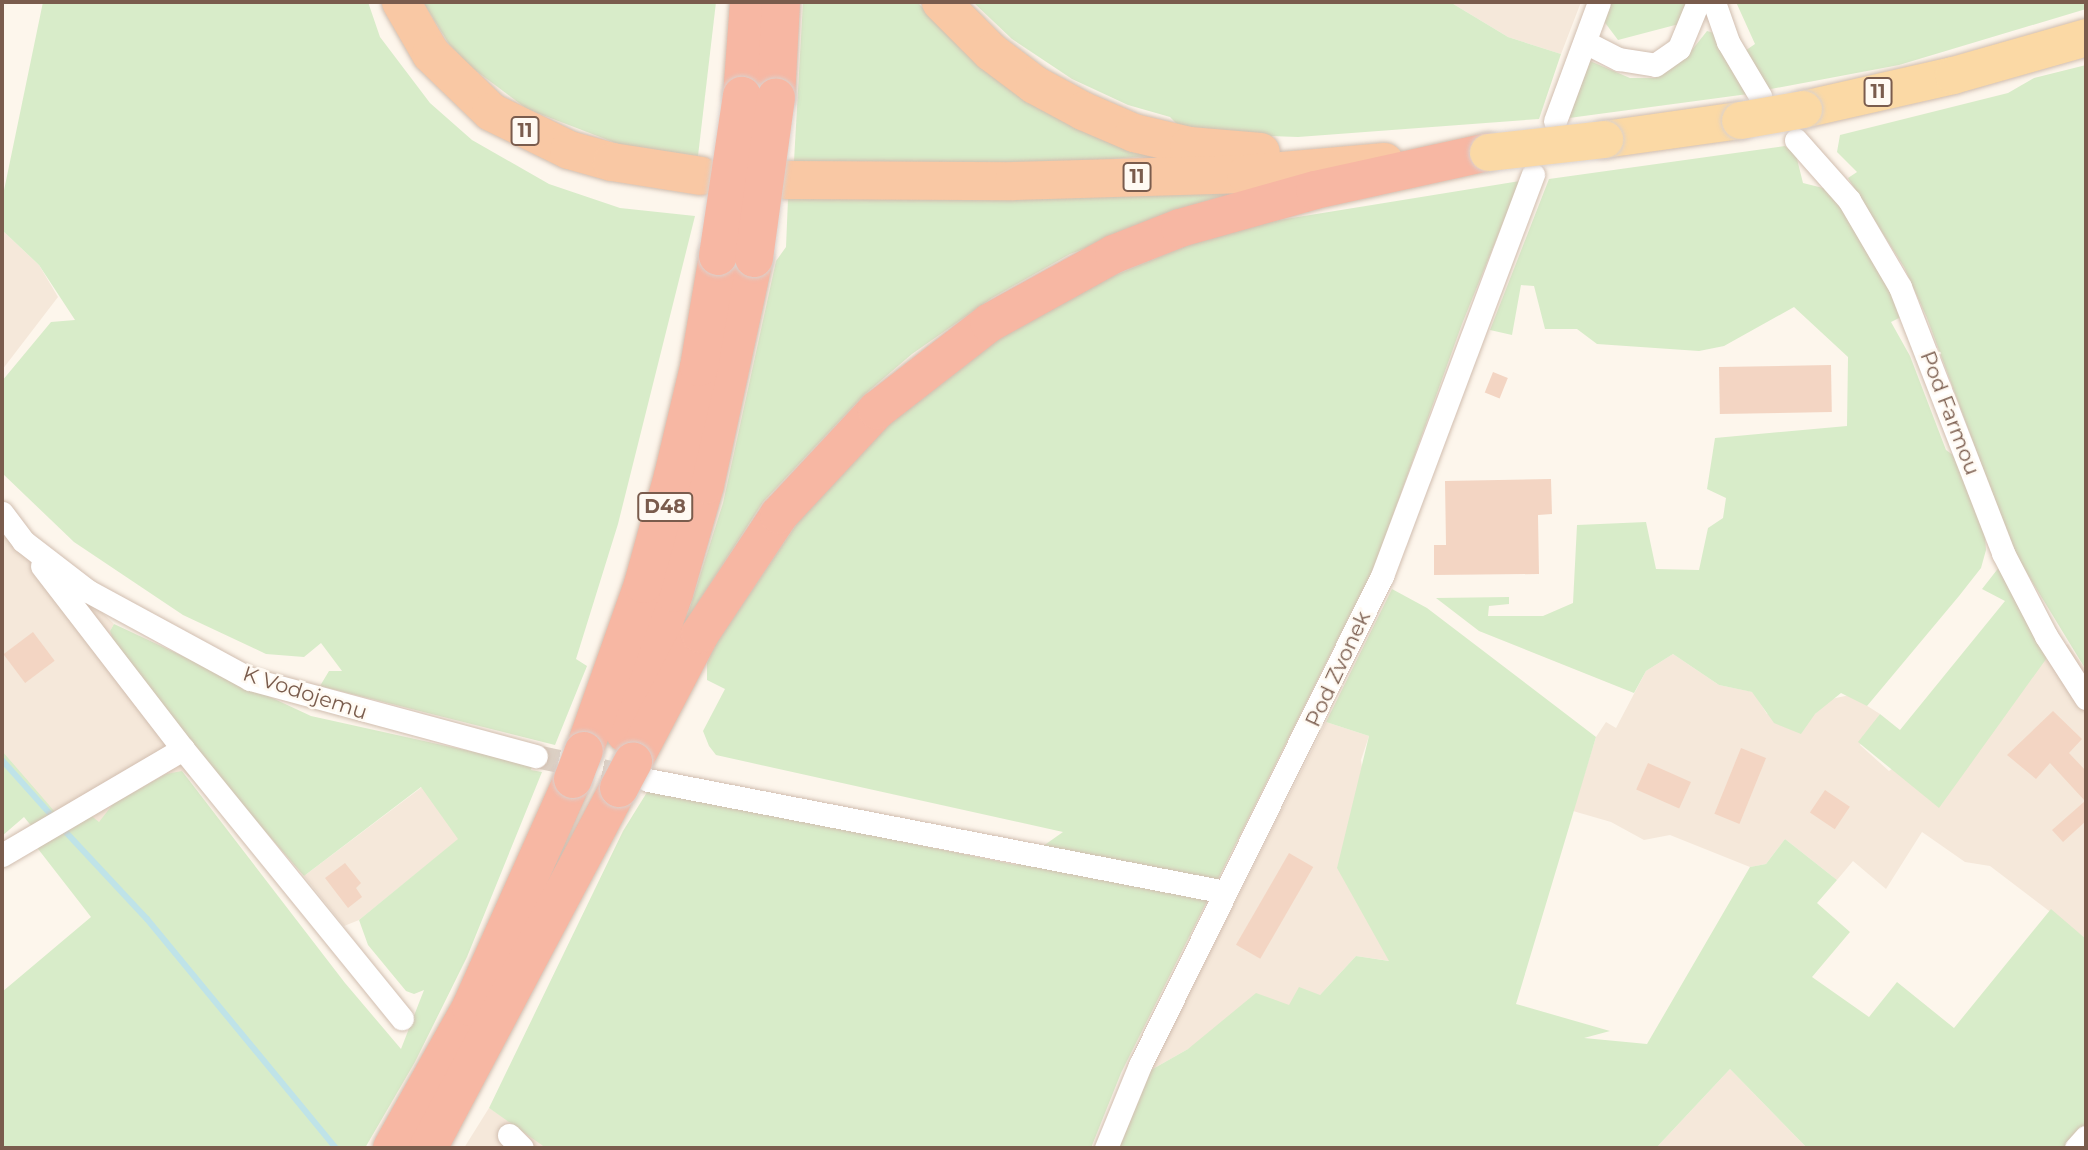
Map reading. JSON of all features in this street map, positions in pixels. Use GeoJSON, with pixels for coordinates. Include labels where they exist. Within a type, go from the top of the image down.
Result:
{"type":"FeatureCollection","features":[{"type":"Feature","properties":{"kind":"highway","name":"11"},"geometry":{"type":"LineString","coordinates":[[401,2],[431,54],[491,113],[569,150],[612,162],[701,176]]}},
{"type":"Feature","properties":{"kind":"highway","name":"D48"},"geometry":{"type":"LineString","coordinates":[[749,2],[759,97]]}},
{"type":"Feature","properties":{"kind":"highway","name":"D48"},"geometry":{"type":"LineString","coordinates":[[428,1148],[556,906],[611,772],[674,593],[705,485],[759,97],[781,2]]}},
{"type":"Feature","properties":{"kind":"highway","name":"11"},"geometry":{"type":"LineString","coordinates":[[941,2],[991,51],[1035,85],[1134,133],[1189,146],[1253,152],[1488,152]]}},
{"type":"Feature","properties":{"kind":"highway","name":"11"},"geometry":{"type":"LineString","coordinates":[[785,180],[1014,181],[1246,174],[1488,152]]}},
{"type":"Feature","properties":{"kind":"highway"},"geometry":{"type":"LineString","coordinates":[[611,772],[779,515],[877,410],[979,330],[1060,280],[1180,228],[1315,190],[1488,152]]}},
{"type":"Feature","properties":{"kind":"highway","name":"D48"},"geometry":{"type":"LineString","coordinates":[[392,1148],[471,1007],[611,772]]}},
{"type":"Feature","properties":{"kind":"main road","name":"11"},"geometry":{"type":"LineString","coordinates":[[1488,152],[1604,139],[1750,108],[1800,124],[1953,75],[2086,37]]}},
{"type":"Feature","properties":{"kind":"street"},"geometry":{"type":"LineString","coordinates":[[1555,121],[1599,2]]}},
{"type":"Feature","properties":{"kind":"street"},"geometry":{"type":"LineString","coordinates":[[1585,42],[1619,60],[1655,65],[1679,48],[1698,2]]}},
{"type":"Feature","properties":{"kind":"street"},"geometry":{"type":"LineString","coordinates":[[1714,2],[1750,108]]}},
{"type":"Feature","properties":{"kind":"street","name":"Pod Farmou"},"geometry":{"type":"LineString","coordinates":[[1800,124],[1900,286],[2003,553],[2046,636],[2086,698]]}},
{"type":"Feature","properties":{"kind":"street","name":"Pod Zvonek"},"geometry":{"type":"LineString","coordinates":[[1106,1148],[1140,1065],[1225,892],[1311,727],[1382,576],[1533,174]]}},
{"type":"Feature","properties":{"kind":"street","name":"K Vodojemu"},"geometry":{"type":"LineString","coordinates":[[2,513],[183,749],[402,1018]]}},
{"type":"Feature","properties":{"kind":"street","name":"K Vodojemu"},"geometry":{"type":"LineString","coordinates":[[23,541],[88,591],[250,679],[536,756]]}},
{"type":"Feature","properties":{"kind":"street"},"geometry":{"type":"LineString","coordinates":[[2,855],[183,749]]}},
{"type":"Feature","properties":{"kind":"street"},"geometry":{"type":"LineString","coordinates":[[611,772],[1225,892]]}},
{"type":"Feature","properties":{"kind":"street"},"geometry":{"type":"LineString","coordinates":[[2076,1148],[2086,1137]]}},
{"type":"Feature","properties":{"kind":"shaded area"},"geometry":{"type":"Polygon","coordinates":[[[1450,2],[1581,2],[1561,54],[1508,37],[1450,2]]]}},
{"type":"Feature","properties":{"kind":"shaded area"},"geometry":{"type":"Polygon","coordinates":[[[2,230],[39,265],[58,297],[2,370],[2,230]]]}},
{"type":"Feature","properties":{"kind":"shaded area"},"geometry":{"type":"Polygon","coordinates":[[[2,515],[114,624],[110,631],[210,768],[189,777],[182,771],[99,822],[56,813],[11,764],[2,751],[2,515]]]}},
{"type":"Feature","properties":{"kind":"shaded area"},"geometry":{"type":"Polygon","coordinates":[[[2068,644],[2086,670],[2086,939],[1990,866],[1965,862],[1922,832],[1886,889],[1853,861],[1837,880],[1785,839],[1766,864],[1750,867],[1670,835],[1644,840],[1611,822],[1573,811],[1596,737],[1606,722],[1616,728],[1646,671],[1673,654],[1719,685],[1753,692],[1767,714],[1815,714],[1831,699],[1850,695],[1880,714],[1860,745],[1889,771],[2068,644]]]}},
{"type":"Feature","properties":{"kind":"shaded area"},"geometry":{"type":"Polygon","coordinates":[[[1326,722],[1369,736],[1361,760],[1390,961],[1356,956],[1320,995],[1188,1049],[1151,1070],[1326,722]]]}},
{"type":"Feature","properties":{"kind":"shaded area"},"geometry":{"type":"Polygon","coordinates":[[[422,787],[459,839],[359,920],[344,926],[304,876],[422,787]]]}},
{"type":"Feature","properties":{"kind":"shaded area"},"geometry":{"type":"Polygon","coordinates":[[[1730,1069],[1807,1148],[1656,1148],[1730,1069]]]}},
{"type":"Feature","properties":{"kind":"shaded area"},"geometry":{"type":"Polygon","coordinates":[[[489,1108],[536,1139],[546,1148],[464,1148],[489,1108]]]}},
{"type":"Feature","properties":{"kind":"green space"},"geometry":{"type":"Polygon","coordinates":[[[43,2],[368,2],[380,37],[430,103],[472,140],[549,184],[620,208],[695,216],[618,524],[576,659],[587,666],[555,745],[320,686],[329,671],[342,671],[321,643],[304,657],[266,654],[183,615],[74,542],[2,473],[2,381],[51,322],[75,320],[39,265],[2,230],[2,200],[43,2]]]}},
{"type":"Feature","properties":{"kind":"green space"},"geometry":{"type":"Polygon","coordinates":[[[423,2],[716,2],[698,156],[621,145],[527,109],[471,67],[449,44],[423,2]]]}},
{"type":"Feature","properties":{"kind":"green space"},"geometry":{"type":"Polygon","coordinates":[[[803,2],[917,2],[991,74],[1150,156],[1059,163],[794,161],[803,2]]]}},
{"type":"Feature","properties":{"kind":"green space"},"geometry":{"type":"Polygon","coordinates":[[[973,2],[1450,2],[1508,37],[1561,54],[1539,119],[1298,137],[1242,135],[1181,128],[1170,117],[1128,105],[1072,79],[1012,39],[973,2]]]}},
{"type":"Feature","properties":{"kind":"green space"},"geometry":{"type":"Polygon","coordinates":[[[1608,2],[1688,2],[1679,24],[1618,40],[1603,20],[1608,2]]]}},
{"type":"Feature","properties":{"kind":"green space"},"geometry":{"type":"Polygon","coordinates":[[[1736,2],[2086,2],[2086,9],[1899,65],[1766,90],[1742,53],[1755,44],[1736,2]]]}},
{"type":"Feature","properties":{"kind":"green space"},"geometry":{"type":"Polygon","coordinates":[[[1707,31],[1714,33],[1748,94],[1569,118],[1590,61],[1630,78],[1655,78],[1688,55],[1707,31]]]}},
{"type":"Feature","properties":{"kind":"green space"},"geometry":{"type":"Polygon","coordinates":[[[2086,65],[2086,670],[2014,552],[1927,318],[1904,267],[1848,178],[1857,172],[1837,152],[1840,135],[2008,93],[2034,78],[2086,65]]]}},
{"type":"Feature","properties":{"kind":"green space"},"geometry":{"type":"Polygon","coordinates":[[[1785,146],[1796,155],[1803,183],[1831,190],[1857,226],[1903,316],[1891,322],[1910,356],[1946,450],[1953,455],[1984,523],[1986,550],[1981,568],[1867,706],[1841,693],[1815,714],[1801,734],[1774,723],[1752,692],[1719,685],[1673,654],[1646,671],[1634,693],[1479,631],[1436,598],[1509,597],[1509,604],[1489,606],[1488,616],[1543,616],[1573,603],[1577,525],[1646,522],[1656,569],[1699,570],[1708,528],[1723,518],[1726,498],[1707,489],[1715,438],[1847,426],[1848,357],[1794,307],[1724,346],[1699,351],[1597,344],[1577,329],[1545,329],[1534,286],[1521,285],[1512,335],[1490,330],[1549,179],[1785,146]]]}},
{"type":"Feature","properties":{"kind":"green space"},"geometry":{"type":"Polygon","coordinates":[[[1520,181],[1462,324],[1375,565],[1121,1073],[1091,1148],[546,1148],[489,1108],[623,831],[649,789],[1016,865],[1063,832],[716,755],[709,746],[703,731],[725,689],[707,680],[707,663],[715,645],[800,519],[887,425],[997,339],[1108,278],[1193,243],[1242,226],[1520,181]]]}},
{"type":"Feature","properties":{"kind":"green space"},"geometry":{"type":"Polygon","coordinates":[[[1237,192],[1070,254],[992,298],[912,354],[864,395],[763,502],[685,623],[723,503],[776,261],[786,247],[788,199],[1237,192]]]}},
{"type":"Feature","properties":{"kind":"green space"},"geometry":{"type":"Polygon","coordinates":[[[2000,566],[2049,655],[1939,808],[1858,742],[1880,714],[1900,730],[2005,601],[1982,589],[2000,566]]]}},
{"type":"Feature","properties":{"kind":"green space"},"geometry":{"type":"Polygon","coordinates":[[[1392,589],[1427,608],[1596,737],[1516,1004],[1610,1031],[1584,1038],[1647,1044],[1750,867],[1766,864],[1785,839],[1837,880],[1817,903],[1850,932],[1812,977],[1869,1017],[1897,982],[1954,1028],[2051,909],[2086,939],[2086,1124],[2064,1148],[1807,1148],[1730,1069],[1656,1148],[1111,1148],[1151,1070],[1188,1049],[1256,993],[1289,1005],[1299,987],[1320,995],[1356,956],[1389,961],[1337,868],[1369,736],[1326,722],[1392,589]]]}},
{"type":"Feature","properties":{"kind":"green space"},"geometry":{"type":"Polygon","coordinates":[[[114,624],[311,716],[532,765],[531,770],[542,772],[467,957],[415,1062],[365,1148],[2,1148],[2,992],[91,917],[35,845],[89,814],[99,822],[113,804],[166,774],[182,771],[345,983],[401,1049],[424,990],[414,994],[406,991],[368,945],[359,920],[458,839],[421,787],[304,876],[210,768],[115,645],[110,631],[114,624]]]}},
{"type":"Feature","properties":{"kind":"green space"},"geometry":{"type":"Polygon","coordinates":[[[2,751],[56,813],[33,828],[24,817],[2,836],[2,751]]]}},
{"type":"Feature","properties":{"kind":"building"},"geometry":{"type":"Polygon","coordinates":[[[1831,365],[1832,412],[1720,414],[1719,367],[1831,365]]]}},
{"type":"Feature","properties":{"kind":"building"},"geometry":{"type":"Polygon","coordinates":[[[1493,372],[1508,378],[1500,398],[1485,392],[1493,372]]]}},
{"type":"Feature","properties":{"kind":"building"},"geometry":{"type":"Polygon","coordinates":[[[1551,479],[1552,514],[1538,515],[1539,574],[1434,575],[1434,545],[1446,545],[1445,481],[1551,479]]]}},
{"type":"Feature","properties":{"kind":"building"},"geometry":{"type":"Polygon","coordinates":[[[33,632],[55,661],[25,683],[3,654],[33,632]]]}},
{"type":"Feature","properties":{"kind":"building"},"geometry":{"type":"Polygon","coordinates":[[[2053,711],[2082,739],[2069,753],[2086,771],[2086,821],[2063,842],[2052,830],[2085,801],[2050,763],[2036,779],[2007,755],[2053,711]]]}},
{"type":"Feature","properties":{"kind":"building"},"geometry":{"type":"Polygon","coordinates":[[[1741,748],[1766,758],[1739,824],[1714,814],[1741,748]]]}},
{"type":"Feature","properties":{"kind":"building"},"geometry":{"type":"Polygon","coordinates":[[[1648,763],[1691,782],[1679,809],[1636,789],[1648,763]]]}},
{"type":"Feature","properties":{"kind":"building"},"geometry":{"type":"Polygon","coordinates":[[[1825,790],[1850,807],[1835,829],[1810,812],[1825,790]]]}},
{"type":"Feature","properties":{"kind":"building"},"geometry":{"type":"Polygon","coordinates":[[[1289,853],[1313,867],[1260,959],[1236,945],[1289,853]]]}},
{"type":"Feature","properties":{"kind":"building"},"geometry":{"type":"Polygon","coordinates":[[[345,863],[361,883],[356,888],[362,897],[348,908],[325,878],[345,863]]]}},
{"type":"Feature","properties":{"kind":"waterway"},"geometry":{"type":"LineString","coordinates":[[2,760],[52,816]]}},
{"type":"Feature","properties":{"kind":"waterway"},"geometry":{"type":"LineString","coordinates":[[62,828],[147,919],[336,1148]]}},
{"type":"Feature","properties":{"kind":"tunnel"},"geometry":{"type":"LineString","coordinates":[[536,756],[635,777]]}}]}
